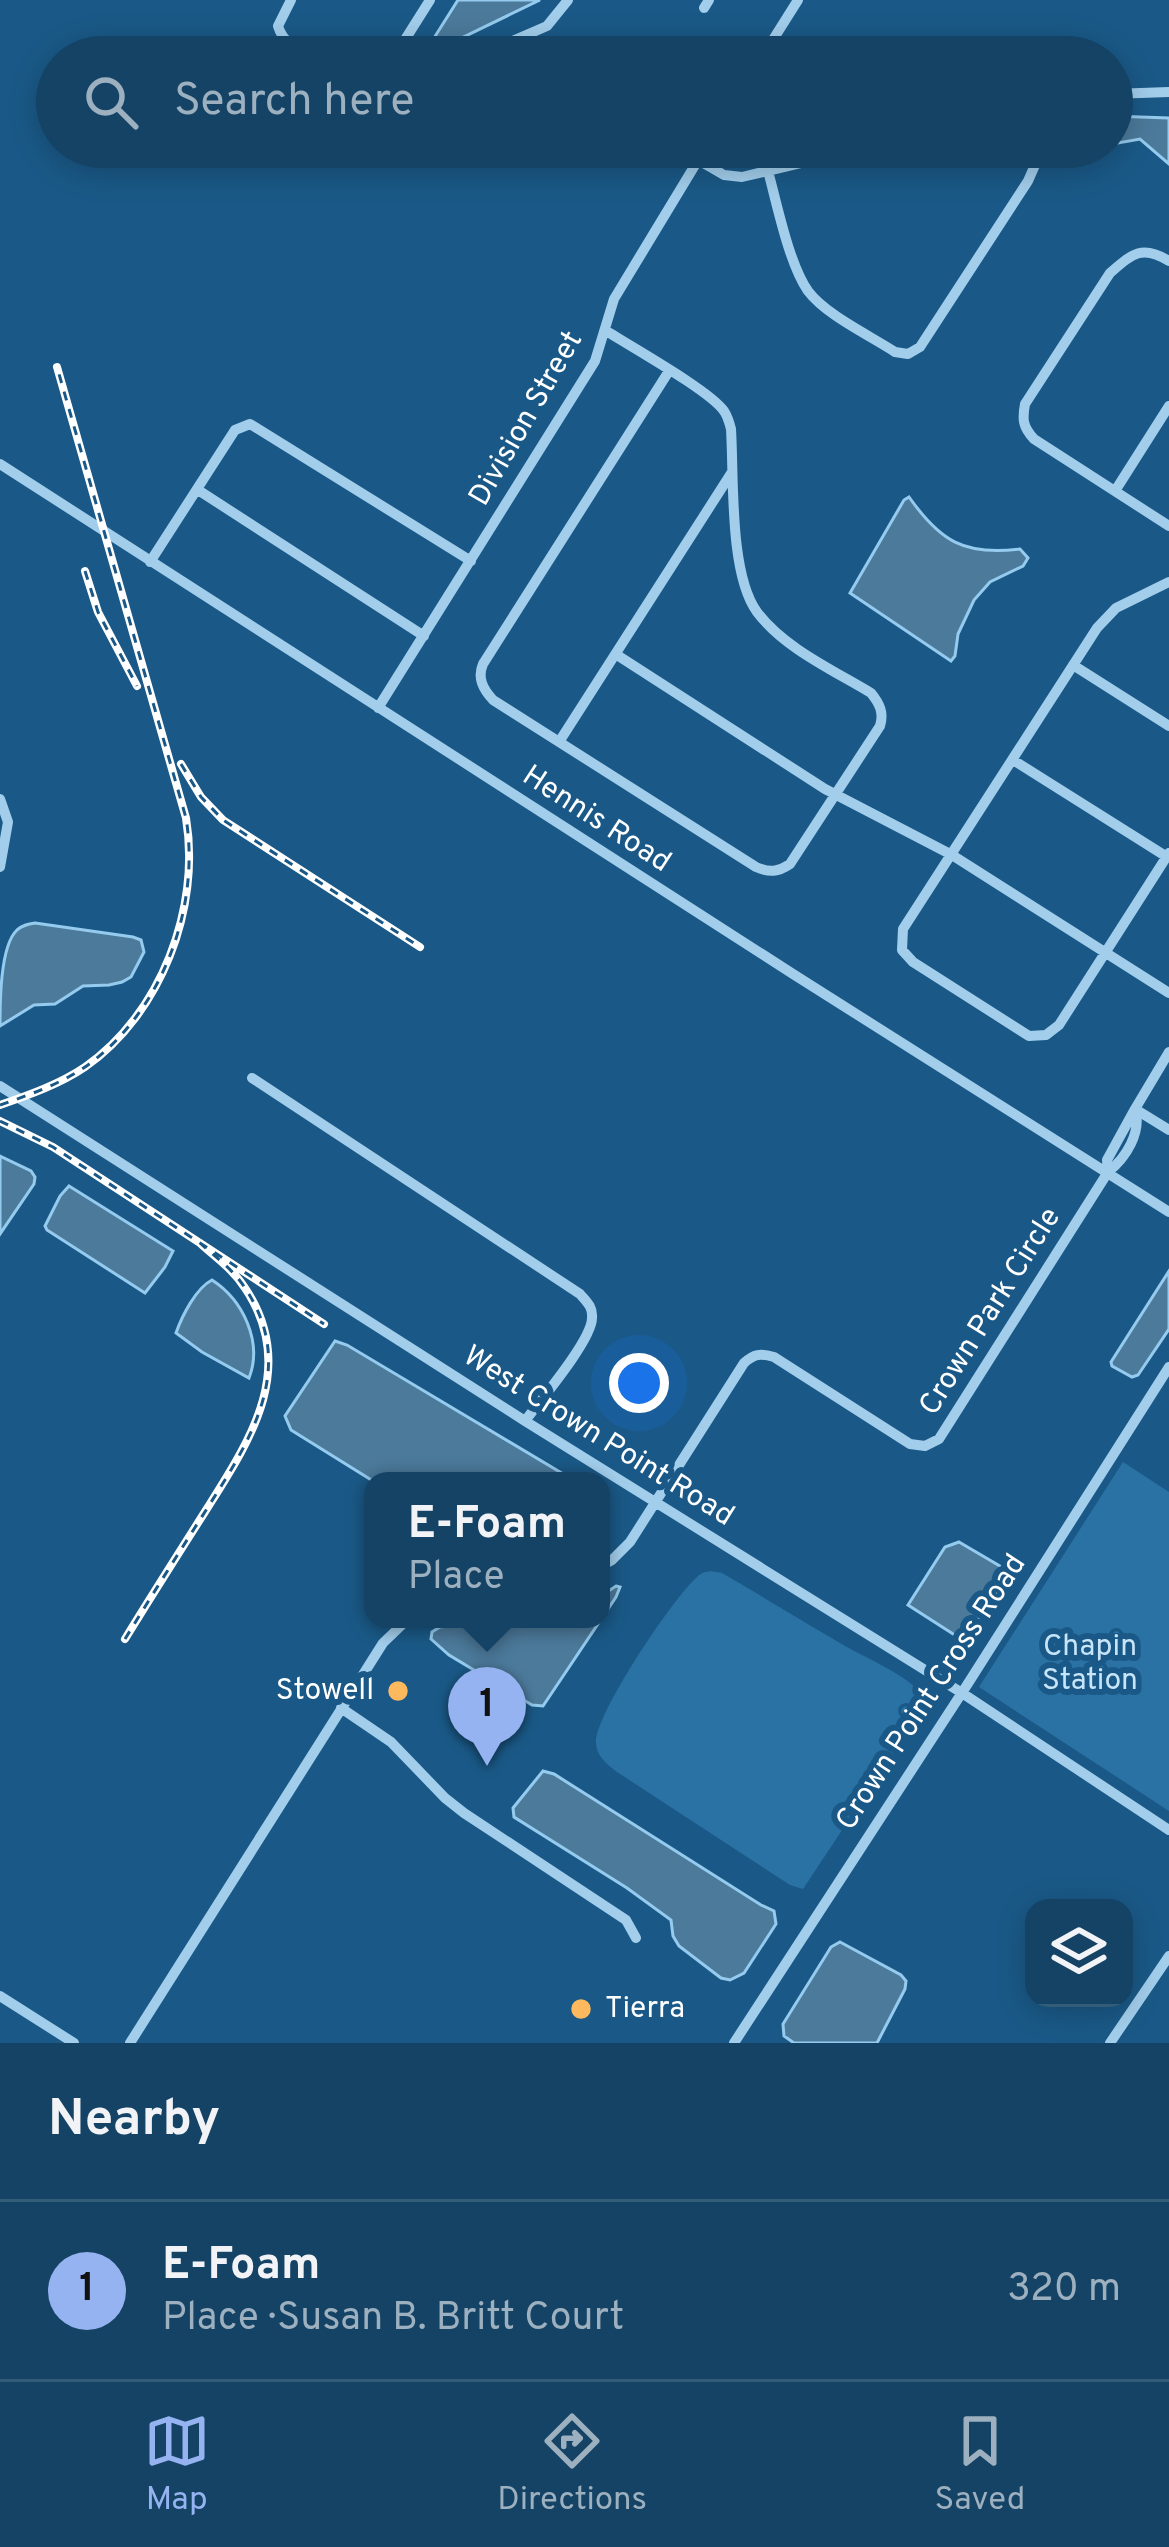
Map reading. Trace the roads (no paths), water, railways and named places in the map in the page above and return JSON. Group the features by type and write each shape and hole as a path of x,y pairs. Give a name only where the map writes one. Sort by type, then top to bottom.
{"street":[{"path":"282,36 278,26 291,0"},
{"path":"407,36 430,0"},
{"path":"525,36 548,26 568,0"},
{"path":"775,36 798,0"},
{"path":"1133,93 1169,92"},
{"name":"Division Street","path":"377,708 595,361 614,299 693,168"},
{"path":"712,168 742,177 780,168"},
{"path":"768,171 808,292 895,352 908,354 920,347 1034,168"},
{"path":"1169,261 1143,251 1110,273 1025,404 1024,428 1169,526"},
{"path":"605,330 669,371 715,401 727,414 739,573 756,611 786,640 879,702 880,727 790,864 779,872 766,872 484,691 480,671 669,371"},
{"path":"1115,491 1169,406"},
{"path":"150,562 235,430 250,424 471,561"},
{"name":"Hennis Road","path":"0,464 1169,1212"},
{"path":"560,742 733,470"},
{"path":"198,490 424,636"},
{"path":"1013,760 1168,855 1059,1025 1046,1035 1029,1036 914,962 902,950 904,929 1097,628 1116,608 1169,582"},
{"path":"616,655 836,795 952,854 1169,993"},
{"path":"1073,664 1169,726"},
{"path":"0,799 8,822 0,867"},
{"path":"1108,1172 1133,1138 1138,1119 1135,1109 1169,1052"},
{"path":"252,1078 580,1294 591,1307 593,1324 585,1340 525,1421"},
{"name":"West Crown Point Road","path":"0,1086 607,1472"},
{"path":"1135,1109 1169,1130"},
{"name":"Crown Park Circle","path":"610,1561 630,1542 753,1355 774,1357 910,1444 931,1445 950,1424 1108,1172"},
{"name":"Crown Point Cross Road","path":"734,2043 1169,1367"},
{"name":"West Crown Point Road","path":"610,1474 962,1693 1169,1830"},
{"path":"130,2043 382,1643 398,1628"},
{"path":"340,1708 391,1742 464,1814 626,1920 636,1938"},
{"path":"1110,2043 1169,1956"},
{"path":"0,1996 74,2043"}],"railway":[{"path":"0,1105 55,1084 112,1045 154,989 170,956 187,887 186,818 57,367"},
{"path":"85,571 98,612 137,686"},
{"path":"181,764 201,797 223,820 420,947"},
{"path":"0,1121 53,1147 324,1324"},
{"path":"125,1639 239,1455 253,1429 268,1374 268,1346 260,1317 240,1281 200,1243"}],"place":[{"name":"Stowell","path":"398,1691"},
{"name":"E-Foam","path":"487,1766"},
{"name":"Tierra","path":"581,2009"}],"park label":[{"name":"Chapin Station","path":"1090,1664"}]}
